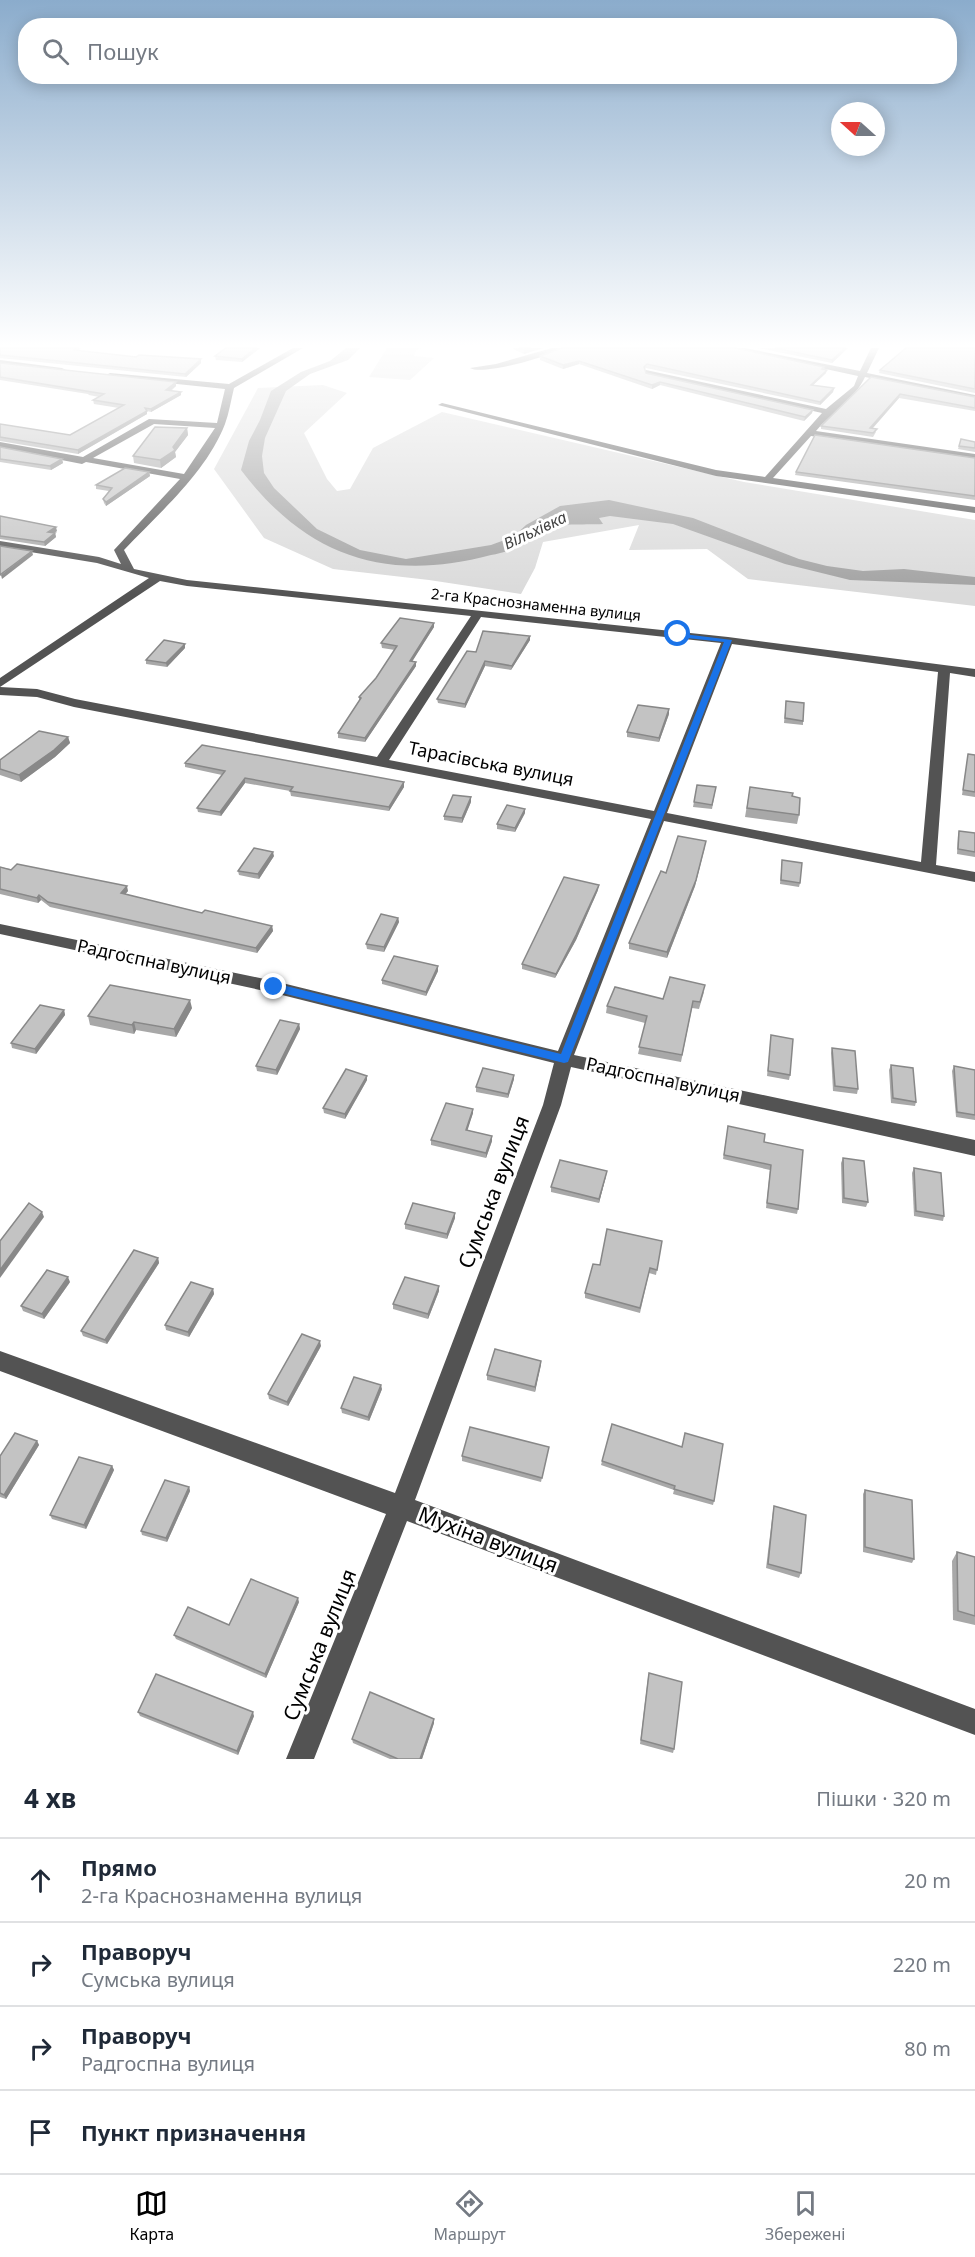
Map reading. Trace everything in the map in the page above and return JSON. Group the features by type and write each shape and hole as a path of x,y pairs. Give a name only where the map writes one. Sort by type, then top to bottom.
{"street":[{"path":"82,461 136,430"},
{"path":"130,571 119,550 186,477 217,430"},
{"path":"543,430 716,473 975,510"},
{"path":"767,480 813,430"},
{"path":"811,433 975,457"},
{"path":"0,445 82,461 186,477"},
{"name":"2-га Краснознаменна вулиця","path":"0,544 99,560 130,571 187,583 728,640 975,673"},
{"path":"0,683 157,578"},
{"path":"381,761 478,614"},
{"name":"Сумська вулиця","path":"300,1759 401,1507 552,1105 564,1059 728,640"},
{"path":"928,868 944,669"},
{"name":"Тарасівська вулиця","path":"0,691 36,693 74,703 975,877"},
{"name":"Радгоспна вулиця","path":"0,929 274,987 564,1059 975,1148"},
{"name":"Мухіна вулиця","path":"0,1361 401,1507 975,1722"}],"shaded area":[{"path":"235,430 307,430 304,433 327,479 337,491 350,489 373,448 407,430 520,430 744,482 975,520 975,606 748,579 707,549 629,550 639,525 543,542 535,568 521,594 333,569 264,538 214,469"}],"water":[{"name":"Вільхівка","path":"255,430 269,430 262,456 264,473 274,488 317,529 360,550 406,559 491,545 513,537 526,525 560,506 609,500 693,518 799,559 827,566 863,571 904,569 975,577 975,585 850,580 785,564 673,524 610,516 599,518 603,524 554,526 513,549 453,563 417,566 383,563 351,556 321,543 293,524 266,500 241,470 249,441"}],"building":[{"path":"0,430 39,430 70,435 79,430 113,430 78,450 0,437"},
{"path":"153,430 185,430 173,447 175,450 160,460 133,456"},
{"path":"851,430 876,430 873,433"},
{"path":"815,435 975,458 975,496 796,472"},
{"path":"961,439 975,442 975,448 959,446"},
{"path":"0,447 62,459 50,466 0,459"},
{"path":"125,468 149,472 106,502 103,499 112,488 96,485"},
{"path":"0,516 56,527 48,532 55,533 44,542 0,536"},
{"path":"0,546 32,551 0,575"},
{"path":"400,618 434,623 410,661 416,662 365,738 338,733 361,698 359,697 376,678 397,646 381,643"},
{"path":"483,631 530,636 512,666 485,661 465,704 437,699 467,651 476,652"},
{"path":"164,640 185,644 166,663 146,660"},
{"path":"786,701 804,703 803,721 785,718"},
{"path":"638,705 669,709 659,738 627,732"},
{"path":"39,731 68,737 19,775 0,769 0,760"},
{"path":"202,745 404,782 389,807 290,791 293,787 245,778 220,812 197,808 225,771 185,763"},
{"path":"968,754 975,755 975,792 963,790"},
{"path":"697,785 716,787 712,805 694,802"},
{"path":"750,787 793,793 792,796 800,798 799,815 747,808"},
{"path":"453,795 471,797 462,818 444,816"},
{"path":"507,805 525,809 515,828 497,824"},
{"path":"959,831 975,833 975,852 958,849"},
{"path":"678,836 706,841 696,880 667,952 629,943 661,871 666,873"},
{"path":"254,848 273,852 258,874 238,871"},
{"path":"782,860 802,863 800,883 781,880"},
{"path":"17,864 127,886 121,893 202,913 205,910 272,926 256,948 48,902 39,895 37,898 0,889 0,867 11,870"},
{"path":"564,877 599,885 556,974 522,964"},
{"path":"381,914 398,918 384,947 366,944"},
{"path":"394,956 438,966 426,992 382,980"},
{"path":"670,977 705,985 700,1002 693,1001 682,1055 639,1047 647,1016 607,1006 615,987 663,999"},
{"path":"110,985 190,1000 174,1029 134,1022 132,1025 88,1016"},
{"path":"40,1005 64,1010 35,1049 11,1043"},
{"path":"280,1020 299,1024 276,1070 256,1066"},
{"path":"771,1035 793,1039 790,1075 768,1071"},
{"path":"832,1048 855,1051 858,1089 835,1086"},
{"path":"891,1065 913,1068 916,1102 893,1098"},
{"path":"954,1066 975,1070 975,1115 957,1112"},
{"path":"483,1068 514,1075 508,1094 476,1087"},
{"path":"346,1069 367,1076 345,1114 323,1108"},
{"path":"446,1103 473,1109 466,1130 492,1136 486,1153 431,1140"},
{"path":"728,1126 765,1134 764,1142 803,1150 798,1209 767,1203 771,1165 724,1155"},
{"path":"843,1158 864,1161 868,1202 844,1198"},
{"path":"560,1160 607,1171 599,1199 551,1187"},
{"path":"914,1168 941,1173 944,1216 916,1211"},
{"path":"29,1203 42,1212 0,1270 0,1241"},
{"path":"413,1203 455,1213 447,1234 405,1224"},
{"path":"607,1229 662,1241 657,1270 650,1268 640,1308 585,1293 593,1264 600,1265"},
{"path":"134,1250 158,1258 105,1340 81,1331"},
{"path":"47,1270 68,1277 42,1314 21,1306"},
{"path":"405,1277 439,1286 428,1314 393,1304"},
{"path":"191,1282 213,1289 188,1332 165,1325"},
{"path":"302,1334 320,1341 287,1402 268,1394"},
{"path":"495,1349 541,1361 535,1387 487,1375"},
{"path":"354,1377 381,1385 368,1417 341,1408"},
{"path":"612,1424 682,1447 685,1433 723,1444 714,1501 674,1489 675,1486 602,1461"},
{"path":"470,1427 549,1447 542,1478 462,1456"},
{"path":"15,1433 37,1441 4,1495 0,1493 0,1456"},
{"path":"79,1457 112,1466 84,1525 50,1515"},
{"path":"165,1480 189,1487 166,1538 141,1531"},
{"path":"865,1490 912,1500 914,1559 865,1547"},
{"path":"774,1506 806,1515 801,1573 768,1564"},
{"path":"957,1552 975,1557 975,1616 958,1611"},
{"path":"251,1579 298,1598 265,1674 174,1635 188,1607 229,1625"},
{"path":"649,1673 682,1682 674,1749 641,1740"},
{"path":"156,1674 253,1712 237,1751 138,1712"},
{"path":"370,1692 434,1719 420,1759 398,1759 352,1739"}],"route":[{"path":"274,987 564,1059 728,640 678,634"}]}
